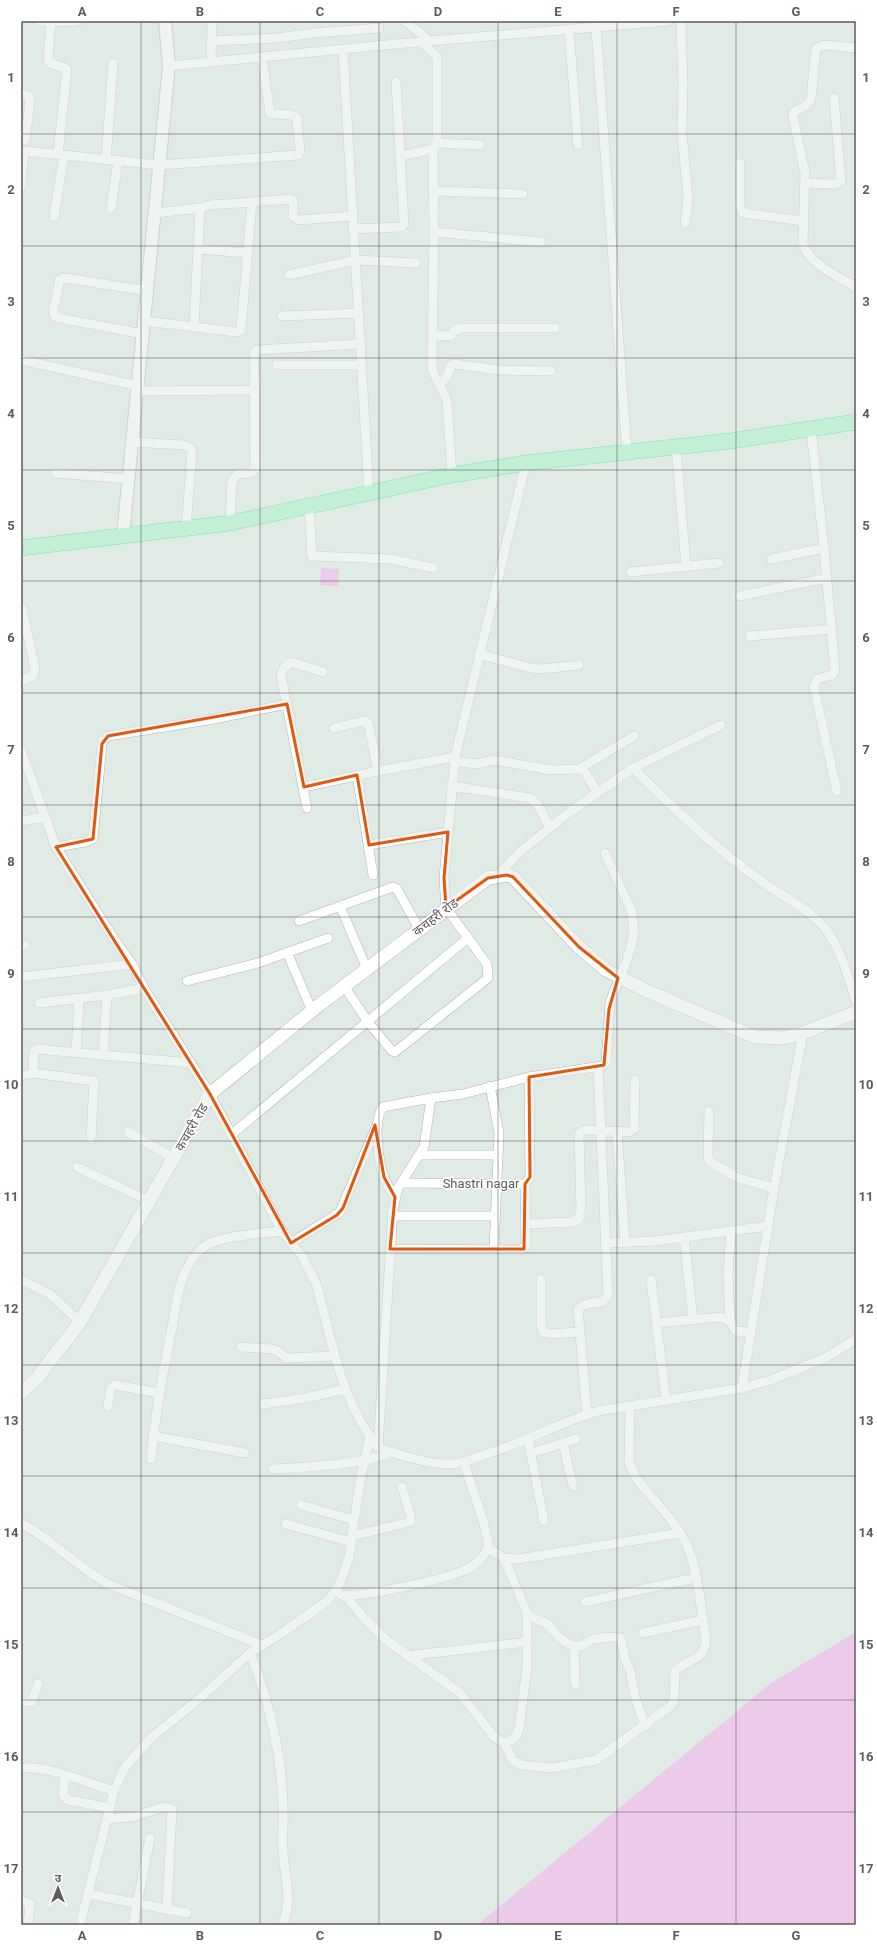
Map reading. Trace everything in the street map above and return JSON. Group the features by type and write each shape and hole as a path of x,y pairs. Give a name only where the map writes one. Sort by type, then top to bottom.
{"highway":[{"path":"21,548 230,523 452,476 526,463 676,448 811,430 856,422"}],"main road":[{"path":"498,875 507,874 513,877 579,947 618,978 755,1037 784,1038 803,1033 856,1012"},
{"name":"कचहरी रोड","path":"21,1393 37,1378 80,1322 210,1094 312,1011 446,908 488,878 498,875"}],"street":[{"path":"39,21 77,21"},
{"path":"123,535 169,66 165,21"},
{"path":"211,63 212,21"},
{"path":"405,21 426,41 436,57 432,366 434,378 445,392 448,401 452,476"},
{"path":"169,66 426,41 668,21"},
{"path":"681,21 683,84 682,133 688,199 685,223"},
{"path":"51,22 48,58 50,63 66,69 61,155 54,216"},
{"path":"212,41 278,38 314,33 379,28"},
{"path":"596,28 627,453"},
{"path":"570,29 578,145"},
{"path":"856,48 825,45 816,48 811,100 807,105 794,112 793,116 806,183 803,244 806,251 816,262 856,287"},
{"path":"343,50 369,493"},
{"path":"24,151 160,166 298,155 300,153 298,123 296,116 275,115 270,113 262,58"},
{"path":"106,160 113,63"},
{"path":"354,229 403,226 404,215 396,82"},
{"path":"21,93 29,96 30,102 23,140 24,151 21,187"},
{"path":"806,183 835,184 841,181 834,98"},
{"path":"400,156 434,146 480,145"},
{"path":"111,208 118,161"},
{"path":"740,163 740,205 743,212 804,221"},
{"path":"434,191 523,194"},
{"path":"154,212 200,208 210,205 291,199 293,201 293,216 298,220 352,216"},
{"path":"145,321 236,332 241,330 252,202"},
{"path":"194,326 200,208"},
{"path":"434,232 541,242"},
{"path":"198,249 248,253"},
{"path":"289,275 356,260 416,263"},
{"path":"143,334 59,318 54,316 53,312 60,279 66,278 147,291"},
{"path":"282,316 359,313"},
{"path":"432,336 452,336 457,329 461,328 555,328"},
{"path":"230,523 232,481 238,474 251,473 254,469 254,355 256,350 361,344"},
{"path":"21,360 137,389 254,390"},
{"path":"439,384 448,377 451,365 454,364 498,370 551,371"},
{"path":"277,365 362,365"},
{"path":"811,430 827,578 835,671 832,675 817,679 814,687 837,791"},
{"path":"132,442 184,445 190,448 192,452 186,529"},
{"path":"676,448 686,566"},
{"path":"344,986 368,1022 392,1051 395,1052 488,978 488,964 446,908 444,878 451,786 455,759 526,463"},
{"path":"56,473 129,478"},
{"path":"309,506 312,556 316,558 390,559 433,568"},
{"path":"772,559 824,548"},
{"path":"631,572 719,563"},
{"path":"740,596 827,578"},
{"path":"21,682 33,675 35,669 22,608"},
{"path":"750,636 832,630"},
{"path":"479,654 530,668 579,665"},
{"path":"307,808 304,786 281,675 291,662 296,662 323,672"},
{"path":"56,846 85,842 93,839 102,744 103,740 108,736 214,719 287,704"},
{"path":"334,728 363,721 368,723 378,770"},
{"path":"498,875 510,861 550,828 633,768 721,725"},
{"path":"579,769 634,736"},
{"path":"21,750 56,846 116,942 132,964 144,988 210,1094 282,1231 302,1256 316,1283 345,1389 353,1408 370,1438 378,1447 433,1462 448,1464 464,1462 500,1451 587,1414 742,1388 771,1380 799,1370 826,1357 856,1339"},
{"path":"304,786 378,770 455,759 476,764 494,760 551,770 579,769 584,771 598,793"},
{"path":"633,768 674,808 719,848 760,881 813,917 826,930 836,944 856,1001"},
{"path":"357,775 373,874"},
{"path":"451,786 530,798 538,805 550,828"},
{"path":"21,821 45,817"},
{"path":"369,845 448,832"},
{"path":"395,1197 384,1177 377,1137 379,1111 382,1108 431,1098 456,1095 529,1077 598,1066 606,1063 609,1009 618,978 631,947 634,935 634,924 627,900 605,853"},
{"path":"299,921 393,887 397,889 419,929"},
{"path":"340,906 367,969"},
{"path":"187,981 258,963 328,938"},
{"path":"232,1134 468,938"},
{"path":"287,952 312,1011"},
{"path":"21,977 132,964"},
{"path":"39,1004 107,995 144,988"},
{"path":"102,1055 107,995"},
{"path":"76,1053 78,999"},
{"path":"742,1388 774,1188 803,1033"},
{"path":"32,1073 34,1052 37,1049 191,1063"},
{"path":"587,1414 578,1314 580,1306 607,1299 598,1066"},
{"path":"21,1076 32,1073 94,1081 91,1139"},
{"name":"Shastri nagar","path":"401,1183 525,1184 530,1177 529,1077"},
{"path":"526,1224 572,1222 579,1219 581,1210 579,1133 585,1130 632,1131 636,1126 635,1080"},
{"path":"490,1086 499,1126 494,1250"},
{"path":"378,1447 392,1216 395,1197 401,1183 420,1155 426,1140 431,1098"},
{"path":"709,1111 709,1161 738,1178 774,1188"},
{"path":"291,1243 340,1212 378,1123"},
{"path":"616,1131 625,1242"},
{"path":"128,1132 174,1158"},
{"path":"420,1155 498,1154"},
{"path":"77,1167 149,1201"},
{"path":"390,1249 524,1249 526,1246 525,1184"},
{"path":"392,1216 495,1216"},
{"path":"605,1243 684,1237 768,1226"},
{"path":"151,1459 159,1393 182,1279 197,1252 207,1245 219,1240 282,1231"},
{"path":"730,1322 728,1273 731,1231"},
{"path":"684,1237 693,1320"},
{"path":"541,1279 541,1324 543,1332 550,1334 579,1332"},
{"path":"21,1280 38,1286 50,1294 80,1322"},
{"path":"651,1280 666,1400"},
{"path":"657,1323 722,1317 730,1322 736,1330 751,1332"},
{"path":"241,1347 272,1349 276,1350 286,1358 335,1356"},
{"path":"108,1406 111,1388 115,1385 159,1393"},
{"path":"263,1404 306,1398 345,1389"},
{"path":"505,1742 509,1754 516,1762 542,1768 563,1767 596,1760 671,1706 674,1700 675,1671 679,1667 693,1661 702,1653 706,1639 692,1560 680,1533 636,1478 631,1469 629,1462 630,1406"},
{"path":"153,1436 245,1453"},
{"path":"80,1925 108,1820 114,1791 126,1767 152,1737 250,1653 288,1629 327,1601 339,1586 349,1557 354,1520 370,1438"},
{"path":"528,1439 544,1521"},
{"path":"531,1453 576,1439"},
{"path":"563,1443 573,1486"},
{"path":"273,1469 365,1460 392,1452"},
{"path":"334,1593 345,1595 383,1590 462,1572 478,1561 486,1553 489,1540 464,1462"},
{"path":"286,1524 352,1539 410,1522 411,1517 402,1487"},
{"path":"301,1505 354,1520"},
{"path":"21,1523 51,1541 86,1571 108,1584 262,1646"},
{"path":"488,1548 504,1558 518,1559 680,1533"},
{"path":"345,1595 363,1617 385,1639 407,1656 454,1687 495,1738 505,1742 515,1738 518,1734 527,1667 527,1613 504,1558"},
{"path":"585,1602 695,1578"},
{"path":"527,1613 534,1619 548,1625 566,1642 574,1646 585,1646 593,1639 616,1636 621,1638 625,1659 630,1670 635,1696 645,1726"},
{"path":"643,1633 703,1620"},
{"path":"407,1656 527,1642"},
{"path":"574,1646 575,1684"},
{"path":"250,1653 263,1690 278,1757 283,1806 283,1852 288,1888 288,1900 282,1925"},
{"path":"21,1702 32,1702 38,1684"},
{"path":"21,1768 34,1768 114,1791"},
{"path":"66,1776 63,1794 68,1800 110,1808"},
{"path":"108,1820 132,1817 164,1807 172,1809 167,1910"},
{"path":"133,1925 150,1838"},
{"path":"88,1894 187,1913"},
{"path":"21,1900 30,1904 28,1925"}],"highlighted area":[{"path":"287,704 304,787 357,775 369,845 448,832 444,878 446,908 488,878 507,875 513,877 579,947 618,978 609,1009 604,1065 529,1077 530,1177 525,1184 524,1249 390,1249 395,1197 384,1177 375,1125 343,1208 337,1215 291,1243 210,1094 56,847 93,839 102,744 108,736"}],"shaded area":[{"path":"321,568 339,569 338,586 320,585"},
{"path":"856,1632 856,1925 477,1925 771,1683"}]}
